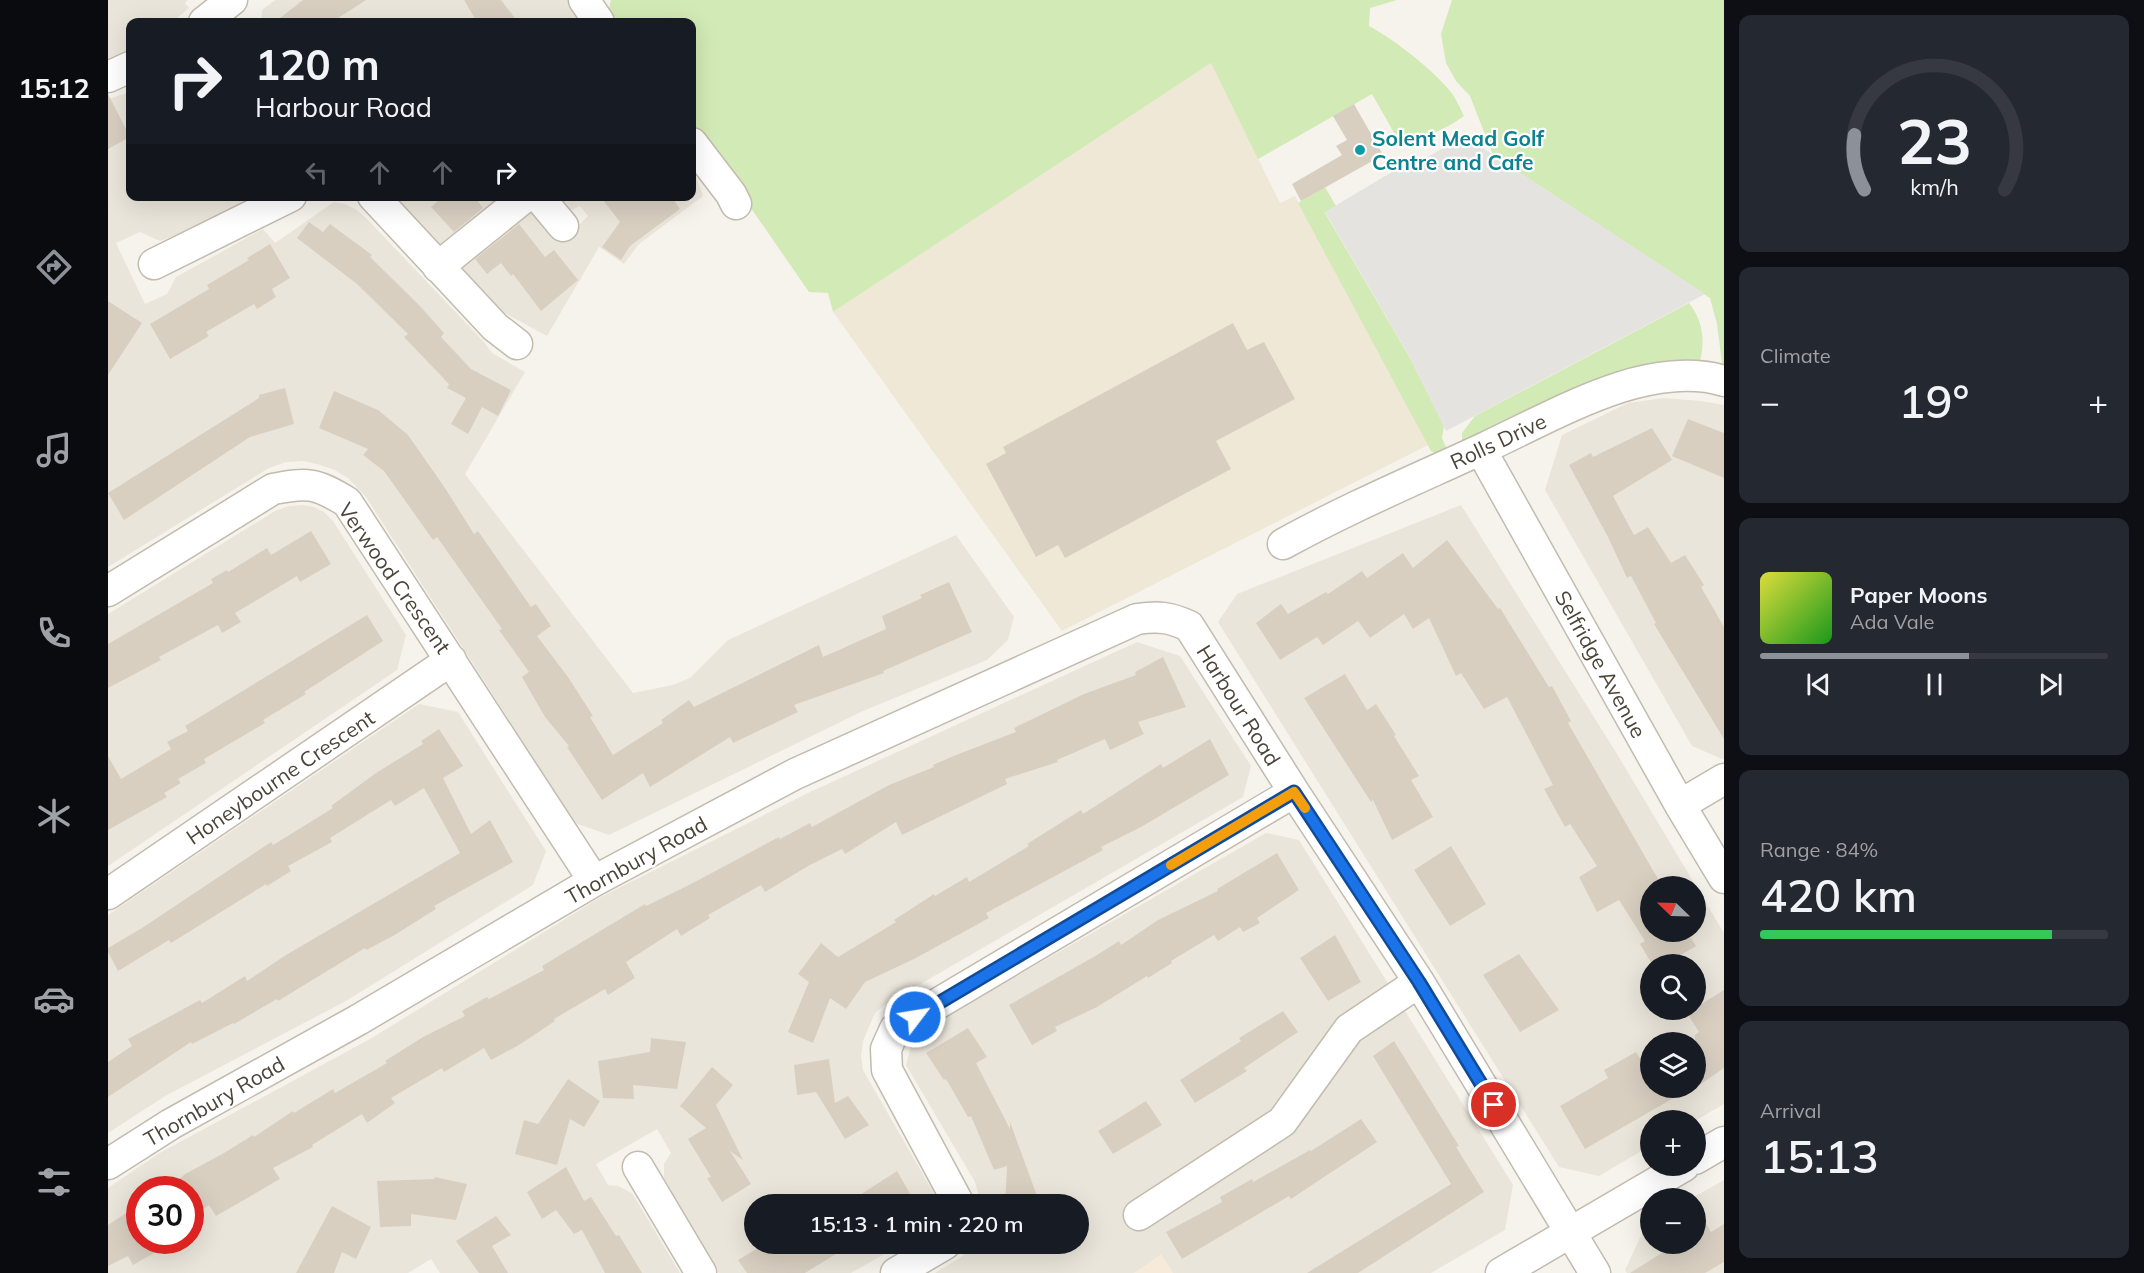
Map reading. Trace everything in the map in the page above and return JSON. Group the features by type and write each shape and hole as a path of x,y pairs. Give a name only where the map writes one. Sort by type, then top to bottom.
{"street":[{"path":"584,0 596,18"},
{"path":"108,77 126,70"},
{"path":"696,148 736,204"},
{"path":"154,264 281,201"},
{"path":"378,201 495,327 517,344"},
{"path":"438,267 520,201"},
{"path":"542,201 563,226"},
{"name":"Rolls Drive","path":"1283,544 1315,526 1578,404 1622,387 1662,378 1709,376 1724,381"},
{"name":"Selfridge Avenue","path":"1481,450 1680,805 1724,878"},
{"name":"Verwood Crescent","path":"108,591 273,489 301,483 327,489 347,501 594,880"},
{"name":"Thornbury Road","path":"108,1164 171,1124 358,1020 594,880 795,774 1137,620 1161,617 1189,626"},
{"name":"Harbour Road","path":"1189,626 1294,792 1419,982 1595,1273"},
{"name":"Honeybourne Crescent","path":"108,894 451,660"},
{"path":"1680,805 1724,779"},
{"path":"955,1194 887,1070 886,1049 895,1029 1294,792"},
{"path":"1139,1215 1282,1122 1349,1029 1419,982"},
{"path":"1706,1153 1724,1142"},
{"path":"638,1167 701,1273"},
{"path":"1501,1273 1667,1176"},
{"path":"896,1273 928,1254"}],"shaded area":[{"path":"108,0 188,0 185,3 189,8 177,18 126,18 126,54 108,61"},
{"path":"275,0 571,0 583,18 261,18 262,10"},
{"path":"1211,63 1280,203 1295,196 1428,445 1062,631 833,312"},
{"path":"126,93 126,201 243,201 200,226 160,241 140,232 116,243 145,304 167,294 176,277 263,229 275,243 334,202 357,210 492,353 525,372 465,474 633,693 673,685 690,678 728,640 956,535 1014,617 1008,640 987,660 863,711 609,835 575,823 366,497 348,478 335,470 304,461 286,462 269,468 108,567 108,99"},
{"path":"1469,134 1475,143 1705,294 1446,431 1407,352 1325,212 1410,161 1413,165"},
{"path":"696,177 703,196 639,244 624,264 599,247 547,336 503,312 459,267 528,210 542,216 558,242 574,238 580,224 588,216 580,206 566,213 556,201 696,201"},
{"path":"397,201 507,201 441,249"},
{"path":"1664,398 1724,405 1724,758 1722,759 1692,746 1545,490 1562,435 1628,403"},
{"path":"303,505 324,512 333,521 406,635 397,670 108,866 108,614 275,511 289,506"},
{"path":"1461,505 1614,749 1690,876 1640,876 1640,942 1706,942 1706,903 1724,933 1724,1104 1706,1115 1706,1110 1640,1110 1640,1152 1599,1176 1559,1167 1218,622 1237,594"},
{"path":"1137,642 1180,656 1251,766 1243,797 886,1004 875,1013 863,1041 861,1056 863,1070 934,1194 744,1194 744,1254 884,1254 851,1273 719,1273 664,1178 664,1164 671,1153 657,1129 596,1164 608,1185 618,1186 632,1193 680,1273 440,1273 431,1259 408,1273 108,1273 108,1188 158,1154 370,1039 601,897 808,793"},
{"path":"419,704 458,712 546,851 533,885 346,1001 167,1095 108,1133 108,915"},
{"path":"1266,833 1299,840 1513,1185 1505,1230 1431,1273 1173,1273 1161,1255 1134,1273 935,1273 965,1254 1089,1254 1089,1194 978,1194 975,1182 906,1065 914,1035"},
{"path":"1724,1180 1724,1273 1627,1273 1625,1270 1640,1238 1640,1254 1706,1254 1706,1190"},
{"path":"1161,1254 1173,1273 1134,1273"}],"green space":[{"path":"611,0 1397,0 1370,8 1369,26 1401,47 1442,82 1458,103 1464,116 1434,133 1401,145 1372,94 1258,159 1211,63 833,312 828,293 809,292 696,129 696,18 616,18 609,9"},
{"path":"1452,0 1724,0 1724,364 1710,298 1493,155 1470,96 1456,81 1446,63 1441,34"},
{"path":"1325,187 1336,206 1325,213 1409,356 1444,426 1442,438 1449,454 1438,455 1431,451 1298,203"},
{"path":"1689,303 1702,332 1699,364 1462,446 1462,433 1475,416"}],"building":[{"path":"303,0 366,0 338,18 280,18"},
{"path":"464,0 501,0 515,18 475,18"},
{"path":"108,94 126,129 126,139 108,149"},
{"name":"Solent Mead Golf Centre and Cafe","path":"1354,104 1383,155 1301,201 1292,184 1342,155 1336,146 1347,140 1333,116"},
{"path":"438,201 478,201 483,208 454,232 431,207"},
{"path":"604,201 674,201 680,209 630,246 621,260 602,247 620,222"},
{"path":"309,222 323,232 330,224 372,255 370,257 444,333 441,337 471,369 511,390 498,416 482,407 468,434 451,424 466,398 447,388 449,384 404,337 408,334 357,284 297,238"},
{"path":"519,224 545,257 554,250 578,280 541,311 513,274 511,276 501,263 487,274 475,259"},
{"path":"270,244 290,278 272,289 276,297 257,309 254,304 206,332 209,336 170,359 150,324 209,289 207,285 249,260 247,258"},
{"path":"108,301 142,323 108,375"},
{"path":"1233,323 1247,350 1264,342 1295,399 1216,441 1231,469 1065,558 1058,545 1036,557 986,464 1006,453 1003,447"},
{"path":"285,388 294,424 250,437 124,520 108,493 259,398 259,395"},
{"path":"334,391 378,410 408,435 474,534 478,531 531,607 536,604 551,626 537,636 568,677 593,716 590,717 613,755 663,723 661,720 689,700 694,707 819,645 823,657 886,629 882,616 922,598 920,595 949,582 972,632 883,671 884,673 794,705 798,712 733,743 730,737 650,787 643,773 602,800 567,747 569,746 545,717 522,677 529,672 499,630 502,629 437,537 433,540 384,471 363,455 368,449 319,428"},
{"path":"1688,419 1724,433 1724,478 1672,456"},
{"path":"1652,428 1672,460 1613,496 1634,535 1648,527 1671,563 1685,555 1704,585 1701,587 1724,627 1724,739 1654,624 1656,623 1631,576 1627,578 1608,537 1569,465 1591,453 1593,457"},
{"path":"311,531 331,564 300,582 297,576 235,613 241,622 222,633 218,625 159,657 161,660 108,688 108,644 213,583 211,579 227,570 228,572 267,548 271,555"},
{"path":"1447,540 1498,609 1500,608 1549,687 1552,686 1571,721 1568,723 1656,876 1640,876 1640,933 1619,900 1597,912 1579,877 1597,866 1570,824 1565,827 1544,789 1553,785 1507,697 1484,709 1461,673 1456,676 1429,618 1413,629 1404,614 1370,638 1358,621 1323,645 1317,637 1280,660 1256,623 1281,604 1288,614 1326,592 1328,594 1362,571 1367,578 1403,553 1413,568"},
{"path":"367,615 383,641 304,692 306,694 263,720 265,723 204,759 206,763 178,779 181,783 164,793 167,797 108,830 108,756 121,779 171,749 167,742 188,731 185,726"},
{"path":"1163,657 1186,707 1138,722 1144,734 1110,750 1105,739 1057,760 1058,762 1005,779 1007,784 902,835 896,822 845,854 842,849 765,892 761,885 708,915 710,918 681,936 677,929 626,962 635,978 608,995 605,989 554,1019 555,1021 519,1045 491,1060 484,1048 444,1072 442,1068 391,1098 395,1103 367,1123 362,1114 312,1145 313,1147 273,1168 280,1179 216,1216 209,1205 204,1208 204,1176 183,1176 253,1135 254,1137 293,1111 294,1113 333,1089 335,1093 387,1063 385,1061 423,1037 465,1016 462,1011 544,970 542,966 645,904 646,906 691,884 779,837 780,839 810,823 812,827 889,785 934,767 933,765 956,755 1016,732 1014,728 1084,694 1136,675 1135,672"},
{"path":"1345,674 1367,710 1376,704 1396,735 1394,736 1419,776 1411,780 1433,817 1392,840 1373,800 1371,802 1304,698"},
{"path":"439,729 463,766 443,778 471,834 490,820 513,862 434,906 436,909 393,936 366,950 365,948 278,1001 277,999 234,1024 192,1044 191,1042 108,1097 108,1062 132,1046 128,1039 200,1000 202,1003 245,976 247,981 286,955 460,853 424,788 395,806 391,800 330,838 332,842 288,866 291,871 171,943 169,940 118,971 108,948 271,842 273,845 333,808 331,806 376,773 423,744 421,741"},
{"path":"1210,739 1229,775 1141,827 1101,847 1103,850 986,913 989,918 914,959 865,982 846,1009 830,998 813,1043 788,1032 809,982 798,974 821,943 838,957 896,922 894,920 934,894 935,896 967,877 969,882 1029,846 1027,844 1081,810 1083,814 1161,764 1163,768"},
{"path":"1451,846 1486,904 1450,926 1414,870"},
{"path":"1277,853 1299,890 1257,918 1260,923 1243,932 1240,927 1218,941 1214,935 1148,978 1147,976 1097,1007 1055,1027 1057,1031 1032,1045 1009,1005 1119,941 1121,945 1158,920 1218,891 1217,889"},
{"path":"1335,935 1361,982 1328,1001 1300,958"},
{"path":"1643,942 1693,942 1696,946 1682,954 1646,954 1640,944"},
{"path":"1519,954 1559,1010 1520,1032 1483,975"},
{"path":"1724,990 1724,1068 1706,1080 1706,1032 1699,1032 1691,1020 1706,1020 1706,1001"},
{"path":"1283,1011 1298,1032 1244,1068 1247,1071 1195,1103 1180,1080 1241,1041 1239,1038"},
{"path":"968,1028 987,1057 976,1063 1010,1129 1010,1122 1036,1194 1006,1194 1007,1166 994,1170 971,1116 968,1117 946,1079 944,1080 926,1053"},
{"path":"651,1038 686,1042 677,1089 633,1085 634,1099 603,1098 598,1061 650,1052"},
{"path":"1394,1041 1459,1146 1456,1147 1484,1192 1358,1273 1307,1273 1451,1184 1373,1056"},
{"path":"1636,1052 1640,1059 1640,1098 1674,1098 1653,1110 1640,1110 1640,1117 1585,1149 1560,1106 1608,1078 1604,1070"},
{"path":"829,1059 835,1103 848,1096 869,1125 845,1139 816,1092 797,1095 794,1065"},
{"path":"712,1067 733,1085 716,1105 743,1160 730,1151 751,1184 722,1202 707,1178 711,1177 688,1139 706,1128 680,1106"},
{"path":"568,1079 600,1101 584,1127 570,1119 557,1165 515,1154 524,1120 538,1124"},
{"path":"1146,1101 1162,1125 1113,1154 1098,1131"},
{"path":"1361,1119 1377,1142 1291,1199 1289,1196 1182,1259 1166,1232 1222,1202 1220,1197 1311,1151"},
{"path":"566,1167 584,1201 591,1197 616,1236 619,1235 642,1273 605,1273 582,1230 574,1234 556,1210 542,1219 527,1192"},
{"path":"897,1171 910,1194 861,1194"},
{"path":"435,1177 467,1184 456,1220 411,1214 411,1226 380,1227 377,1181 434,1179"},
{"path":"332,1206 371,1227 356,1259 342,1252 334,1273 296,1273"},
{"path":"126,1213 126,1254 152,1254 133,1265 128,1256 108,1266 108,1225"},
{"path":"496,1216 511,1235 492,1246 508,1273 479,1273 456,1241"},
{"path":"1706,1224 1711,1232 1724,1224 1724,1262 1705,1273 1630,1273 1660,1254 1706,1254"},
{"path":"748,1254 836,1254 805,1273 747,1273 738,1260"}],"slow traffic":[{"path":"1171,865 1294,792 1305,808"}],"place":[{"name":"Solent Mead Golf Centre and Cafe","path":"1360,150"}],"route":[{"path":"915,1017 1294,792 1419,982 1494,1105"}]}
